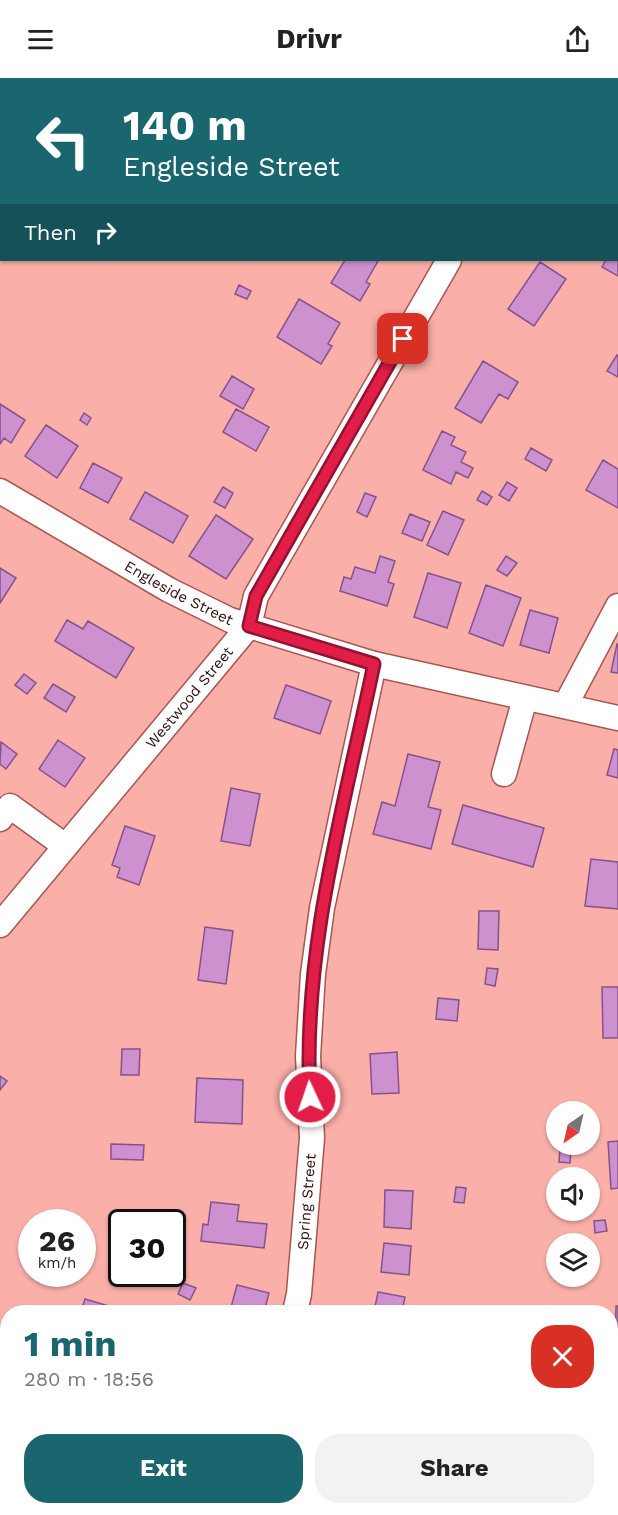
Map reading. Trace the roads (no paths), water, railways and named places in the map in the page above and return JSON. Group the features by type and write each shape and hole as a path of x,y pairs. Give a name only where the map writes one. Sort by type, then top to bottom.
{"street":[{"name":"Westwood Street","path":"0,925 249,626 256,596 448,261"},
{"name":"Engleside Street","path":"0,491 169,590 230,620 374,664 618,718"},
{"path":"565,706 618,606"},
{"name":"Spring Street","path":"297,1305 312,1138 308,1056 315,963 322,908 374,664"},
{"path":"504,774 525,698"},
{"path":"0,819 10,806 65,846"}]}
